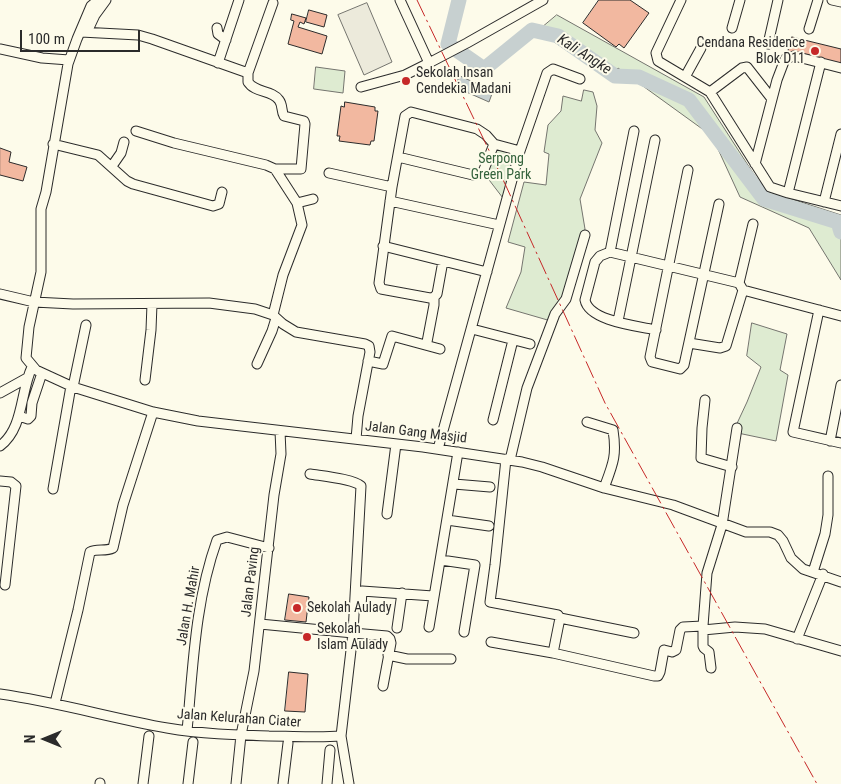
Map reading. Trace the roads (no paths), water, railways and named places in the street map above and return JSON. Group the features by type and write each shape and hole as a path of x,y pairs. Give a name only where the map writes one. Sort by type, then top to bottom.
{"street":[{"path":"84,32 95,0"},
{"path":"0,446 11,436 27,378 32,367 26,358 34,302 41,272 41,209 46,192 69,60 84,32 106,0"},
{"path":"218,62 239,0"},
{"path":"400,0 428,63"},
{"path":"361,88 405,75 467,44 543,0"},
{"path":"681,0 656,53 658,61 710,92 770,187 841,206"},
{"path":"732,28 740,0"},
{"path":"768,44 778,0"},
{"path":"809,29 818,0"},
{"path":"832,0 841,2"},
{"path":"136,131 174,143 258,162 276,169 300,169 305,122 284,116 279,100 251,86 248,82 248,73 273,3"},
{"path":"217,28 218,34 226,40"},
{"path":"84,32 152,38 248,73"},
{"path":"686,77 701,48"},
{"path":"0,49 42,58 69,60"},
{"path":"755,164 777,80 785,60 794,56 841,68"},
{"path":"788,193 821,62"},
{"path":"710,92 742,68 747,67 772,99"},
{"path":"438,449 520,151 547,73 553,69 580,79"},
{"path":"434,297 430,298 381,289 379,283 392,187 405,116 411,112 477,129 494,144 520,151"},
{"path":"610,252 634,131"},
{"path":"824,202 841,134"},
{"path":"618,321 655,140"},
{"path":"112,166 121,153 124,142"},
{"path":"54,144 103,157 127,181 133,184 213,206 219,204 222,192"},
{"path":"398,157 479,175 483,172 494,144"},
{"path":"257,364 272,331 283,274 302,225 298,203 276,169"},
{"path":"688,170 650,357 652,362 680,369 684,365 719,204"},
{"path":"329,173 392,187"},
{"path":"298,203 313,199"},
{"path":"390,201 499,225"},
{"path":"689,343 720,348 726,346 741,286 752,224"},
{"path":"585,235 566,300 555,314 527,388 508,459 490,602 558,615 560,618 634,633"},
{"path":"383,246 487,272"},
{"path":"656,330 602,318 593,313 586,305 585,300 595,262 600,256 610,252 704,274 841,316"},
{"path":"427,342 434,297 437,294 443,261"},
{"path":"0,294 34,302 209,303 255,309 275,316 283,324 296,332 365,344 370,348 356,439"},
{"path":"145,380 152,304"},
{"path":"818,310 794,432 841,443"},
{"path":"53,488 72,386 86,325"},
{"path":"472,329 530,344"},
{"path":"368,361 384,364 392,336 440,350"},
{"path":"493,420 514,340"},
{"name":"Jalan Gang Masjid","path":"32,367 72,386 153,412 198,421 438,449 508,459 542,467 604,488 673,505 722,525 746,532 770,532 778,535 797,565 803,569 841,582"},
{"path":"22,417 28,418 31,416 32,402 42,373"},
{"path":"0,393 27,378"},
{"path":"830,441 841,385"},
{"path":"705,400 701,458 732,467"},
{"path":"55,703 90,552 113,548 124,505 153,412"},
{"path":"587,422 613,430 616,446 615,459 604,488"},
{"path":"711,668 709,652 703,647 707,573 722,525 737,428"},
{"name":"Jalan Paving","path":"236,784 241,735 254,671 260,624 274,495 281,454 280,431"},
{"path":"387,514 396,444"},
{"path":"428,627 458,452"},
{"path":"310,474 352,482 361,486 356,629"},
{"path":"797,638 818,573 828,515 828,476"},
{"path":"0,481 11,482 16,486 7,585"},
{"path":"454,484 490,487"},
{"path":"447,520 488,526"},
{"name":"Jalan H. Mahir","path":"187,732 197,627 207,574 217,540 227,537 269,548"},
{"path":"441,560 475,565 464,632"},
{"path":"349,784 341,736 362,591 433,596"},
{"path":"397,628 402,593"},
{"path":"554,653 560,618"},
{"path":"260,624 356,629 389,637 391,643 382,686"},
{"path":"491,642 554,653 654,676 658,676 664,650 672,652 676,650 680,630 683,627 735,627 771,630 841,651"},
{"path":"388,655 407,658 451,659"},
{"name":"Jalan Kelurahan Ciater","path":"0,694 55,703 187,732 241,735 341,736"},
{"path":"143,784 149,736"},
{"path":"188,784 193,742"},
{"path":"284,784 288,743"},
{"path":"327,784 330,750"}],"waterway":[{"name":"Kali Angke","path":"459,0 448,44 484,69 532,30 558,36 615,76 639,77 689,100 764,199 838,222 841,232"}],"place":[{"name":"Cendana Residence Blok D11","path":"815,51"},
{"name":"Sekolah Insan Cendekia Madani","path":"406,81"},
{"name":"Sekolah Aulady","path":"297,608"},
{"name":"Sekolah Islam Aulady","path":"307,637"}],"park label":[{"name":"Serpong Green Park","path":"501,168"}]}
